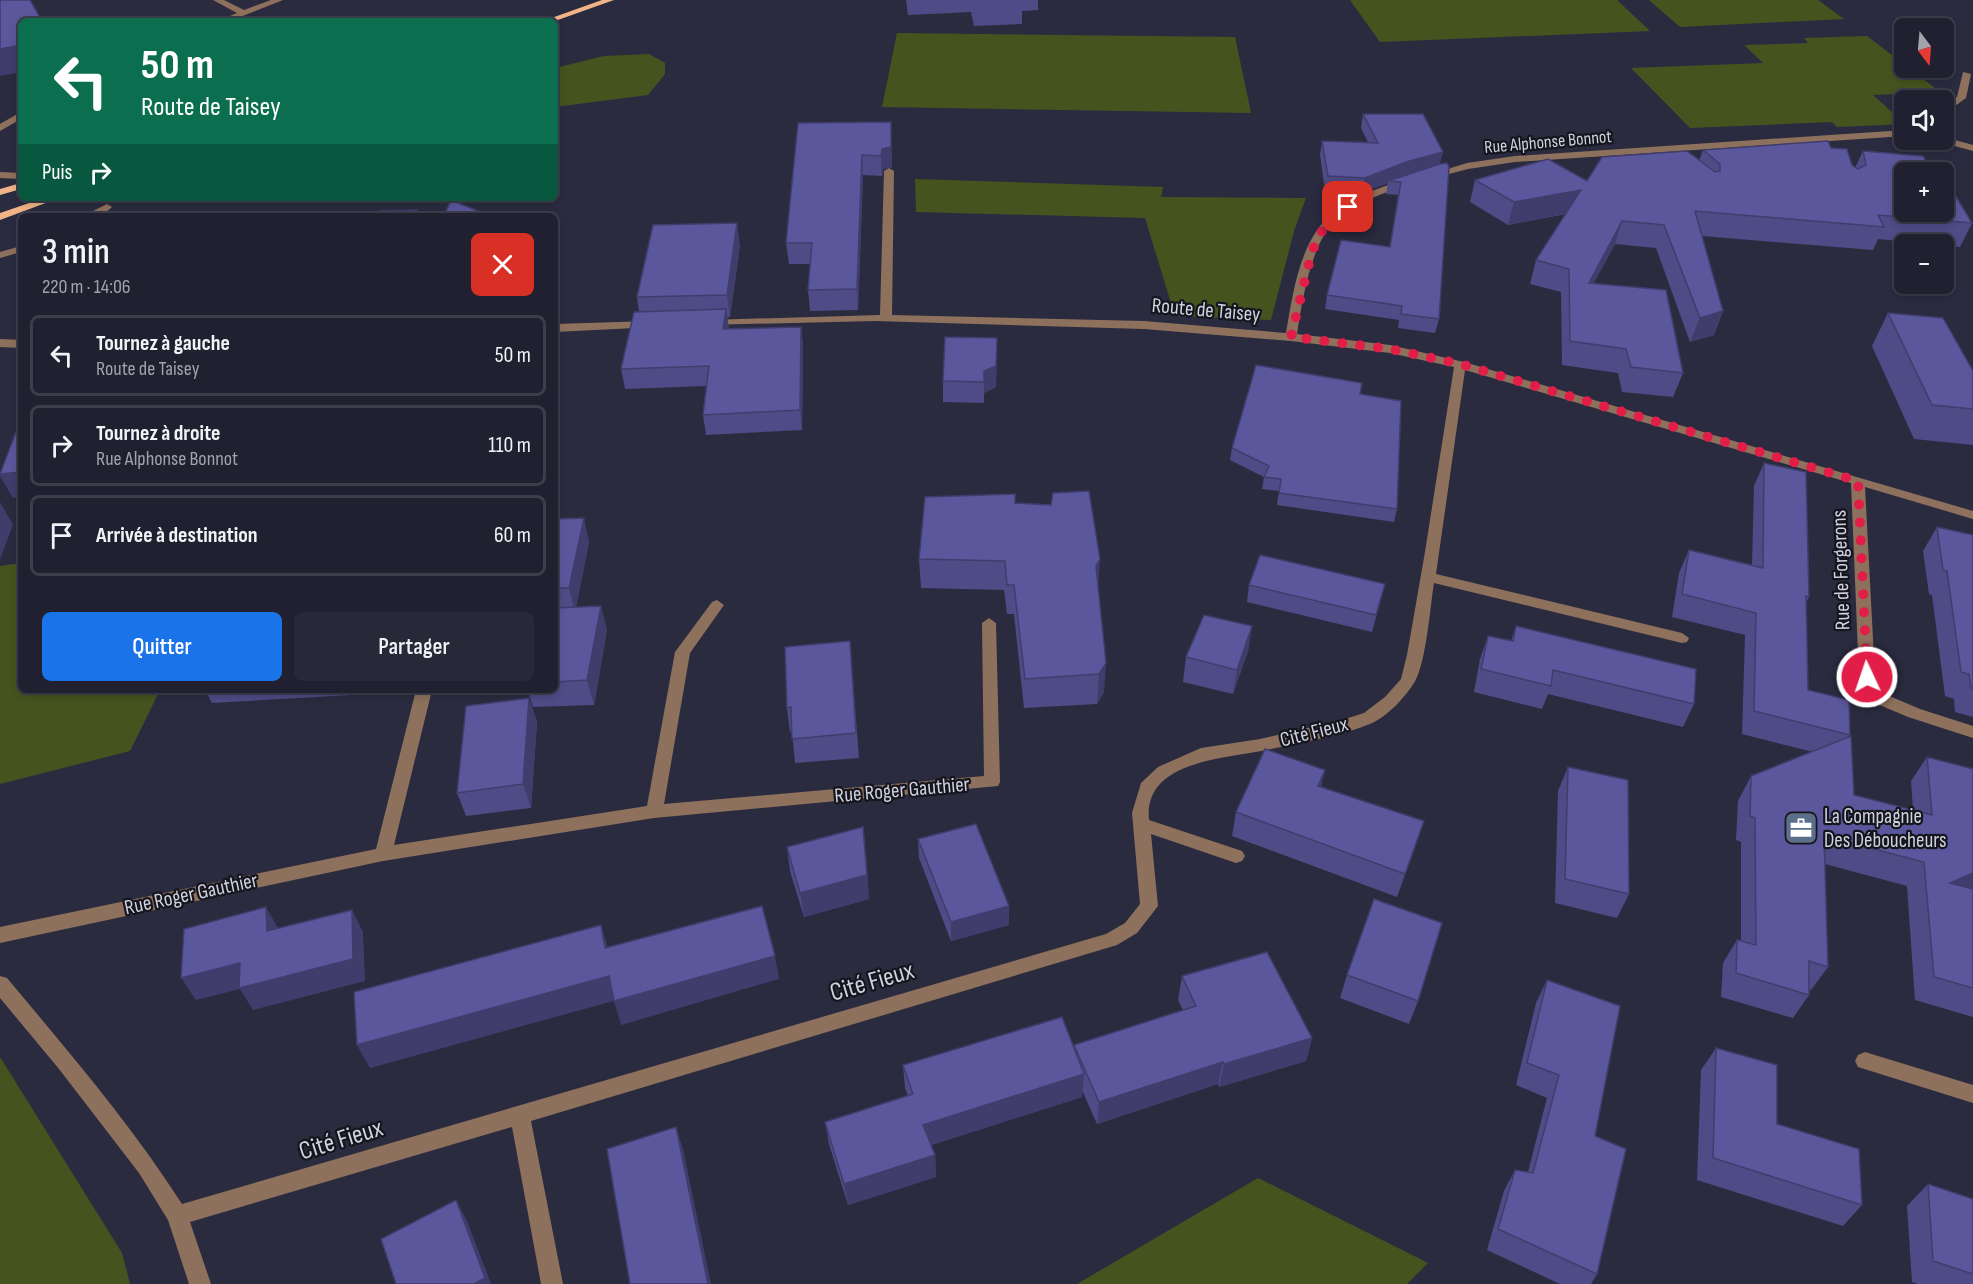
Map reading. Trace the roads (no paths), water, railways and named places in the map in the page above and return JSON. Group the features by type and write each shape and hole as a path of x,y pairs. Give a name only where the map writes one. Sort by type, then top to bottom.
{"main road":[{"path":"556,18 610,0"},
{"path":"0,192 18,187"},
{"path":"0,217 45,201"}],"street":[{"path":"217,0 244,13"},
{"path":"230,18 279,0"},
{"path":"1954,103 1960,98 1966,74"},
{"path":"0,128 18,117"},
{"name":"Rue Alphonse Bonnot","path":"1291,337 1312,251 1323,229 1348,207 1379,191 1467,166 1515,159 1894,134"},
{"path":"1820,139 1829,146"},
{"path":"1954,143 1973,148"},
{"path":"1659,149 1675,163"},
{"path":"886,318 889,171"},
{"path":"0,175 18,176"},
{"path":"94,213 107,207"},
{"path":"0,255 18,248"},
{"name":"Route de Taisey","path":"697,324 886,318 1144,325 1291,337 1390,349 1460,364 1973,515"},
{"path":"558,328 662,325"},
{"path":"0,342 18,344"},
{"name":"Cité Fieux","path":"177,1215 228,1202 1112,940 1131,928 1149,906 1140,813 1147,787 1164,771 1201,754 1260,745 1343,726 1370,717 1391,702 1408,681 1415,655 1428,577 1460,364"},
{"name":"Rue de Forgerons","path":"1858,481 1867,677 1881,699 1914,713 1973,732"},
{"path":"1428,577 1682,638"},
{"path":"654,812 683,652 717,605"},
{"name":"Rue Roger Gauthier","path":"0,935 383,854 654,812 992,782 989,623"},
{"path":"383,854 423,693"},
{"path":"1141,824 1236,856"},
{"path":"0,984 45,1036 139,1156 177,1215 200,1284"},
{"path":"1865,1061 1973,1094"},
{"path":"520,1114 552,1284"}],"place":[{"name":"La Compagnie Des Déboucheurs","path":"1801,828"}]}
